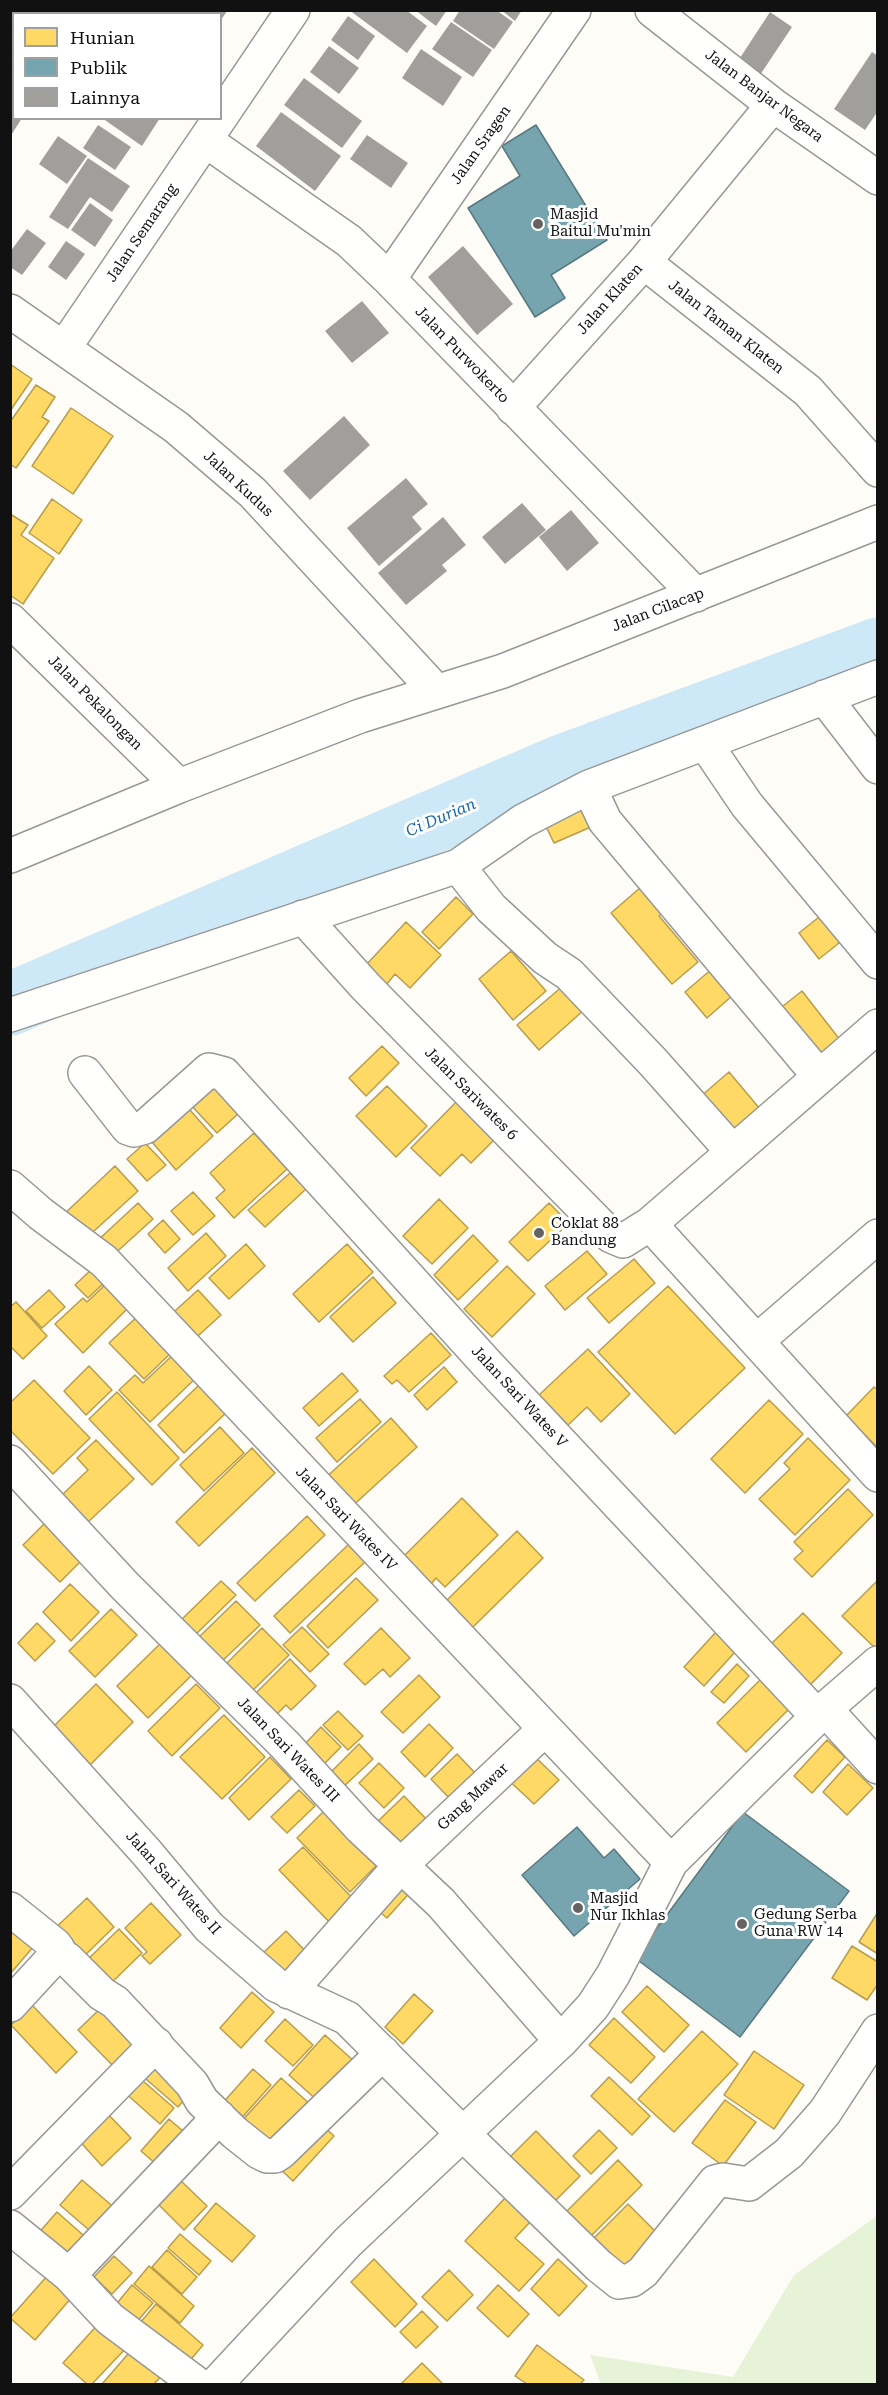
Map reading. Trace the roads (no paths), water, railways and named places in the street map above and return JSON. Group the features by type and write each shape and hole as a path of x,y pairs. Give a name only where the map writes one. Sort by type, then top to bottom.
{"street":[{"name":"Jalan Semarang","path":"222,115 293,10"},
{"name":"Jalan Sragen","path":"389,279 574,10"},
{"name":"Jalan Banjar Negara","path":"652,10 773,105 878,178"},
{"name":"Jalan Klaten","path":"513,408 644,262 773,105"},
{"name":"Jalan Semarang","path":"64,348 215,125"},
{"name":"Jalan Purwokerto","path":"215,125 349,241 389,279 696,595"},
{"name":"Jalan Taman Klaten","path":"644,262 808,391 878,435"},
{"name":"Jalan Kudus","path":"10,311 176,428 253,493 436,691"},
{"name":"Jalan Taman Klaten","path":"808,391 878,470"},
{"name":"Jalan Cilacap","path":"10,856 179,786 360,716 503,670 878,522"},
{"name":"Jalan Pekalongan","path":"12,623 179,786"},
{"path":"10,1015 458,866 523,821 589,787 878,676"},
{"path":"824,697 878,767"},
{"path":"705,743 747,805 878,962"},
{"path":"589,787 605,821 819,1076"},
{"path":"458,866 491,908 545,958 569,974 653,1062 732,1151"},
{"name":"Jalan Sariwates 6","path":"303,917 366,987 612,1236 623,1241 650,1224"},
{"path":"876,1470 650,1224 878,1026"},
{"name":"Jalan Sari Wates V","path":"85,1073 128,1128 134,1130 145,1127 209,1070 224,1074 488,1365 821,1712 878,1767"},
{"name":"Jalan Sari Wates IV","path":"10,1187 41,1214 104,1261 671,1862"},
{"path":"757,1341 878,1236"},
{"name":"Jalan Sari Wates III","path":"10,1462 125,1586 285,1745 361,1828 441,1903 561,2041"},
{"path":"216,2385 348,2241 561,2041 593,2006 613,1975 671,1862 821,1712 878,1663"},
{"name":"Jalan Sari Wates II","path":"10,1701 147,1853 209,1927 270,1981 347,2018 599,2266 619,2282 632,2280 643,2272 715,2182 723,2180 749,2184 789,2153 825,2112 878,2031"},
{"name":"Gang Mawar","path":"290,1992 401,1865 545,1729"},
{"path":"10,1909 58,1949 56,1955 10,2005"},
{"path":"56,1955 67,1959 156,2044 192,2084 202,2101 259,2152 275,2156 383,2053"},
{"path":"10,2193 156,2044"},
{"path":"69,2276 219,2117"},
{"path":"10,2227 69,2276 110,2319 197,2385"}],"waterway":[{"name":"Ci Durian","path":"10,1004 562,766 878,649"}],"place":[{"name":"Masjid Baitul Mu'min","path":"538,224"},
{"name":"Coklat 88 Bandung","path":"539,1233"},
{"name":"Masjid Nur Ikhlas","path":"578,1908"},
{"name":"Gedung Serba Guna RW 14","path":"742,1924"}]}
